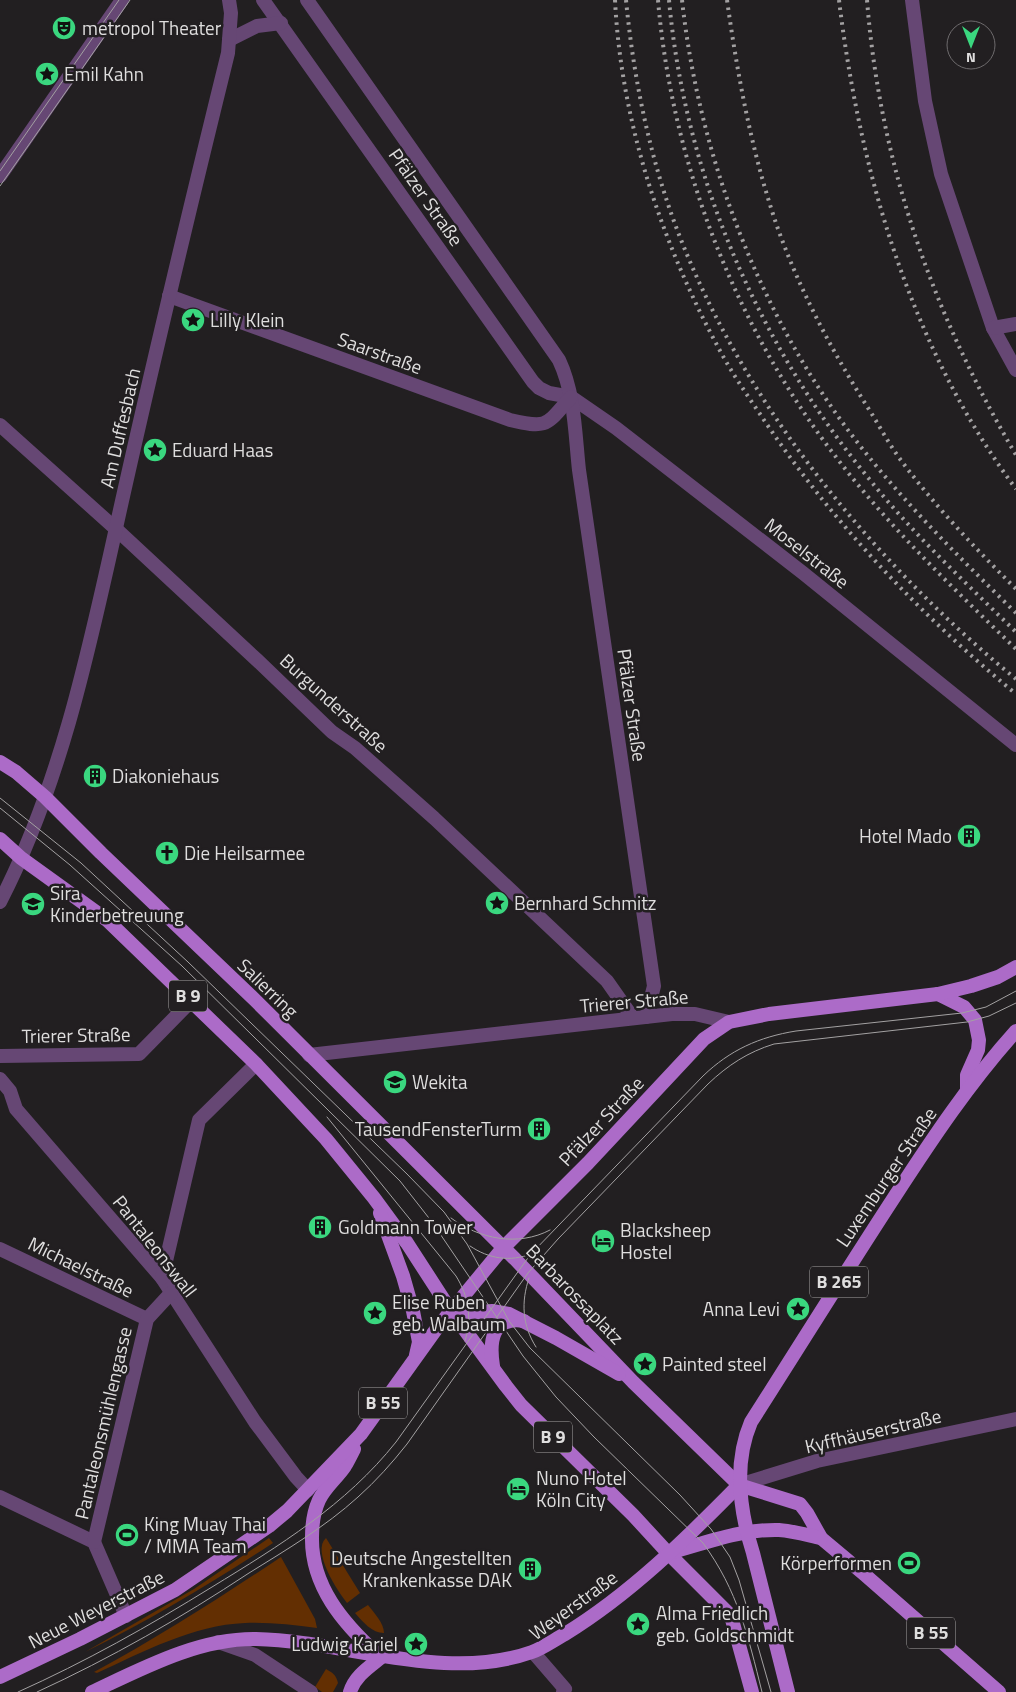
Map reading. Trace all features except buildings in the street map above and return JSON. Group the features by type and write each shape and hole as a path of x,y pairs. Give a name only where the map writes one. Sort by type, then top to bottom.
{"main road":[{"name":"Salierring","path":"0,762 16,772 45,797 255,1000 503,1248"},
{"name":"B 9","path":"0,839 21,858 107,920 192,1000 256,1064 326,1139 374,1198 407,1243 451,1311 521,1405 633,1515 668,1554 731,1616 752,1692"},
{"name":"Trierer Straße","path":"729,1022 769,1014 938,994 998,977 1016,967"},
{"path":"938,994 964,1008 975,1020 979,1040 978,1050 967,1075 967,1090"},
{"name":"Pfälzer Straße","path":"503,1248 588,1164 704,1039 729,1022"},
{"name":"Luxemburger Straße","path":"740,1485 744,1438 751,1422 822,1312 835,1287 924,1152 967,1090 1016,1031"},
{"path":"374,1198 414,1311 418,1342 415,1357"},
{"name":"Barbarossaplatz","path":"451,1311 503,1248 633,1382 740,1485 800,1504 821,1538"},
{"name":"Barbarossaplatz","path":"451,1311 492,1311 509,1314 525,1321 633,1382"},
{"name":"Neue Weyerstraße","path":"0,1677 175,1590 269,1526 308,1490 361,1434 415,1357 451,1311"},
{"path":"494,1369 491,1352 495,1330 513,1320 525,1321"},
{"path":"350,1692 360,1674 381,1655 358,1636 340,1616 330,1601 317,1572 312,1549 313,1521 321,1495 345,1466 361,1434"},
{"path":"740,1485 746,1532 788,1692"},
{"path":"668,1554 740,1485"},
{"name":"B 55","path":"668,1554 718,1538 746,1532 780,1530 821,1538 999,1692"},
{"name":"Weyerstraße","path":"533,1652 591,1617 650,1571 668,1554"},
{"name":"B 55","path":"92,1692 181,1652 218,1642 263,1640 313,1644 435,1663 480,1664 533,1652"}],"street":[{"path":"0,176 122,0"},
{"name":"Am Duffesbach","path":"0,902 32,833 45,797 61,748 80,678 228,53 231,13 229,0"},
{"name":"Pfälzer Straße","path":"264,0 532,382 549,393 571,397"},
{"name":"Pfälzer Straße","path":"307,0 559,360 566,375 571,397 579,470 654,986 640,1017"},
{"path":"912,0 924,101 940,174 993,328 1016,370"},
{"path":"229,40 257,26 281,23"},
{"name":"Saarstraße","path":"169,296 510,420 530,424 545,424 571,397"},
{"path":"993,328 1016,324"},
{"name":"Moselstraße","path":"571,397 616,428 803,573 1016,745"},
{"name":"Burgunderstraße","path":"0,425 116,529 332,732 355,748 434,818 607,981 640,1017"},
{"name":"Trierer Straße","path":"0,1056 139,1054 192,1000"},
{"name":"Trierer Straße","path":"310,1055 640,1017 695,1014 729,1022"},
{"path":"162,1278 200,1120 256,1064"},
{"name":"Pantaleonswall","path":"0,1079 10,1090 16,1109 162,1278 255,1422 308,1490"},
{"name":"Michaelstraße","path":"0,1249 147,1319"},
{"name":"Pantaleonsmühlengasse","path":"94,1542 147,1319 172,1293"},
{"name":"Kyffhäuserstraße","path":"740,1485 817,1461 1016,1419"},
{"path":"0,1497 94,1542 126,1616"},
{"path":"218,1642 255,1656 311,1692"},
{"name":"Weyerstraße","path":"533,1652 565,1689 563,1692"}],"shaded area":[{"path":"269,1538 273,1543 227,1572 157,1614 85,1652 194,1589"},
{"path":"326,1538 360,1593 347,1603 332,1581 324,1561 322,1544"},
{"path":"281,1557 315,1619 317,1628 263,1623 226,1625 187,1634 150,1648 97,1673 94,1672 142,1645"},
{"path":"368,1605 381,1622 384,1633 372,1629 355,1613"},
{"path":"326,1669 334,1675 338,1683 333,1692 322,1692 315,1687"}],"tram line":[{"path":"0,171 119,0"},
{"path":"0,186 130,0"},
{"path":"0,798 81,863 188,962 444,1212 467,1244 509,1321 530,1348 680,1495 711,1529 730,1557 739,1580 771,1692"},
{"path":"0,808 70,865 182,966 400,1181 432,1222 523,1356 556,1397 594,1437 703,1543 715,1561 733,1596 752,1652 762,1692"},
{"path":"18,1692 68,1668 165,1616 286,1540 333,1505 356,1485 396,1442 530,1255 703,1076 724,1059 757,1041 782,1034 962,1013 986,1007 1016,991"},
{"path":"37,1692 119,1651 198,1606 305,1538 358,1497 384,1472 407,1444 528,1273 558,1239 708,1084 731,1065 747,1055 774,1044 967,1022 989,1016 1016,1003"},
{"path":"327,1117 456,1276 464,1292 468,1308 469,1316 465,1341"},
{"path":"451,1218 474,1231 486,1236 499,1238 525,1238 550,1230"},
{"path":"470,1246 485,1254 500,1258 515,1258 531,1254"},
{"path":"529,1278 526,1287 524,1313 531,1339 536,1347"}],"railway":[{"path":"615,0 626,90 635,135 647,179 679,265 697,307 718,347 787,453 846,528 910,598 944,631 1016,694"},
{"path":"626,0 642,108 662,187 698,280 731,345 769,408 812,468 859,526 909,581 961,632 1016,679"},
{"path":"658,0 666,61 678,122 694,182 715,241 739,299 768,354 800,407 856,483 922,556 1016,649"},
{"path":"669,0 678,65 691,130 710,193 734,255 761,315 794,372 830,428 870,480 922,539 1016,632"},
{"path":"682,0 690,58 719,174 739,231 762,286 789,339 820,390 873,462 932,529 1016,613"},
{"path":"727,0 741,87 753,144 778,229 807,299 843,367 900,459 955,526 1016,589"},
{"path":"839,0 848,65 861,130 877,194 896,256 919,318 947,377 979,435 1016,489"},
{"path":"867,0 874,61 884,120 898,179 915,236 936,292 960,347 986,402 1016,455"}],"place":[{"name":"metropol Theater","path":"64,28"},
{"name":"Emil Kahn","path":"47,74"},
{"name":"Lilly Klein","path":"193,320"},
{"name":"Eduard Haas","path":"155,450"},
{"name":"Diakoniehaus","path":"95,776"},
{"name":"Hotel Mado","path":"969,836"},
{"name":"Die Heilsarmee","path":"167,853"},
{"name":"Bernhard Schmitz","path":"497,903"},
{"name":"Sira Kinderbetreuung","path":"33,904"},
{"name":"Wekita","path":"395,1082"},
{"name":"TausendFensterTurm","path":"539,1129"},
{"name":"Goldmann Tower","path":"320,1227"},
{"name":"Blacksheep Hostel","path":"603,1241"},
{"name":"Anna Levi","path":"798,1309"},
{"name":"Elise Ruben geb. Walbaum","path":"375,1313"},
{"name":"Painted steel","path":"645,1364"},
{"name":"Nuno Hotel Köln City","path":"518,1489"},
{"name":"King Muay Thai / MMA Team","path":"127,1535"},
{"name":"Körperformen","path":"909,1563"},
{"name":"Deutsche Angestellten Krankenkasse DAK","path":"530,1569"},
{"name":"Alma Friedlich geb. Goldschmidt","path":"638,1624"},
{"name":"Ludwig Kariel","path":"416,1644"}]}
